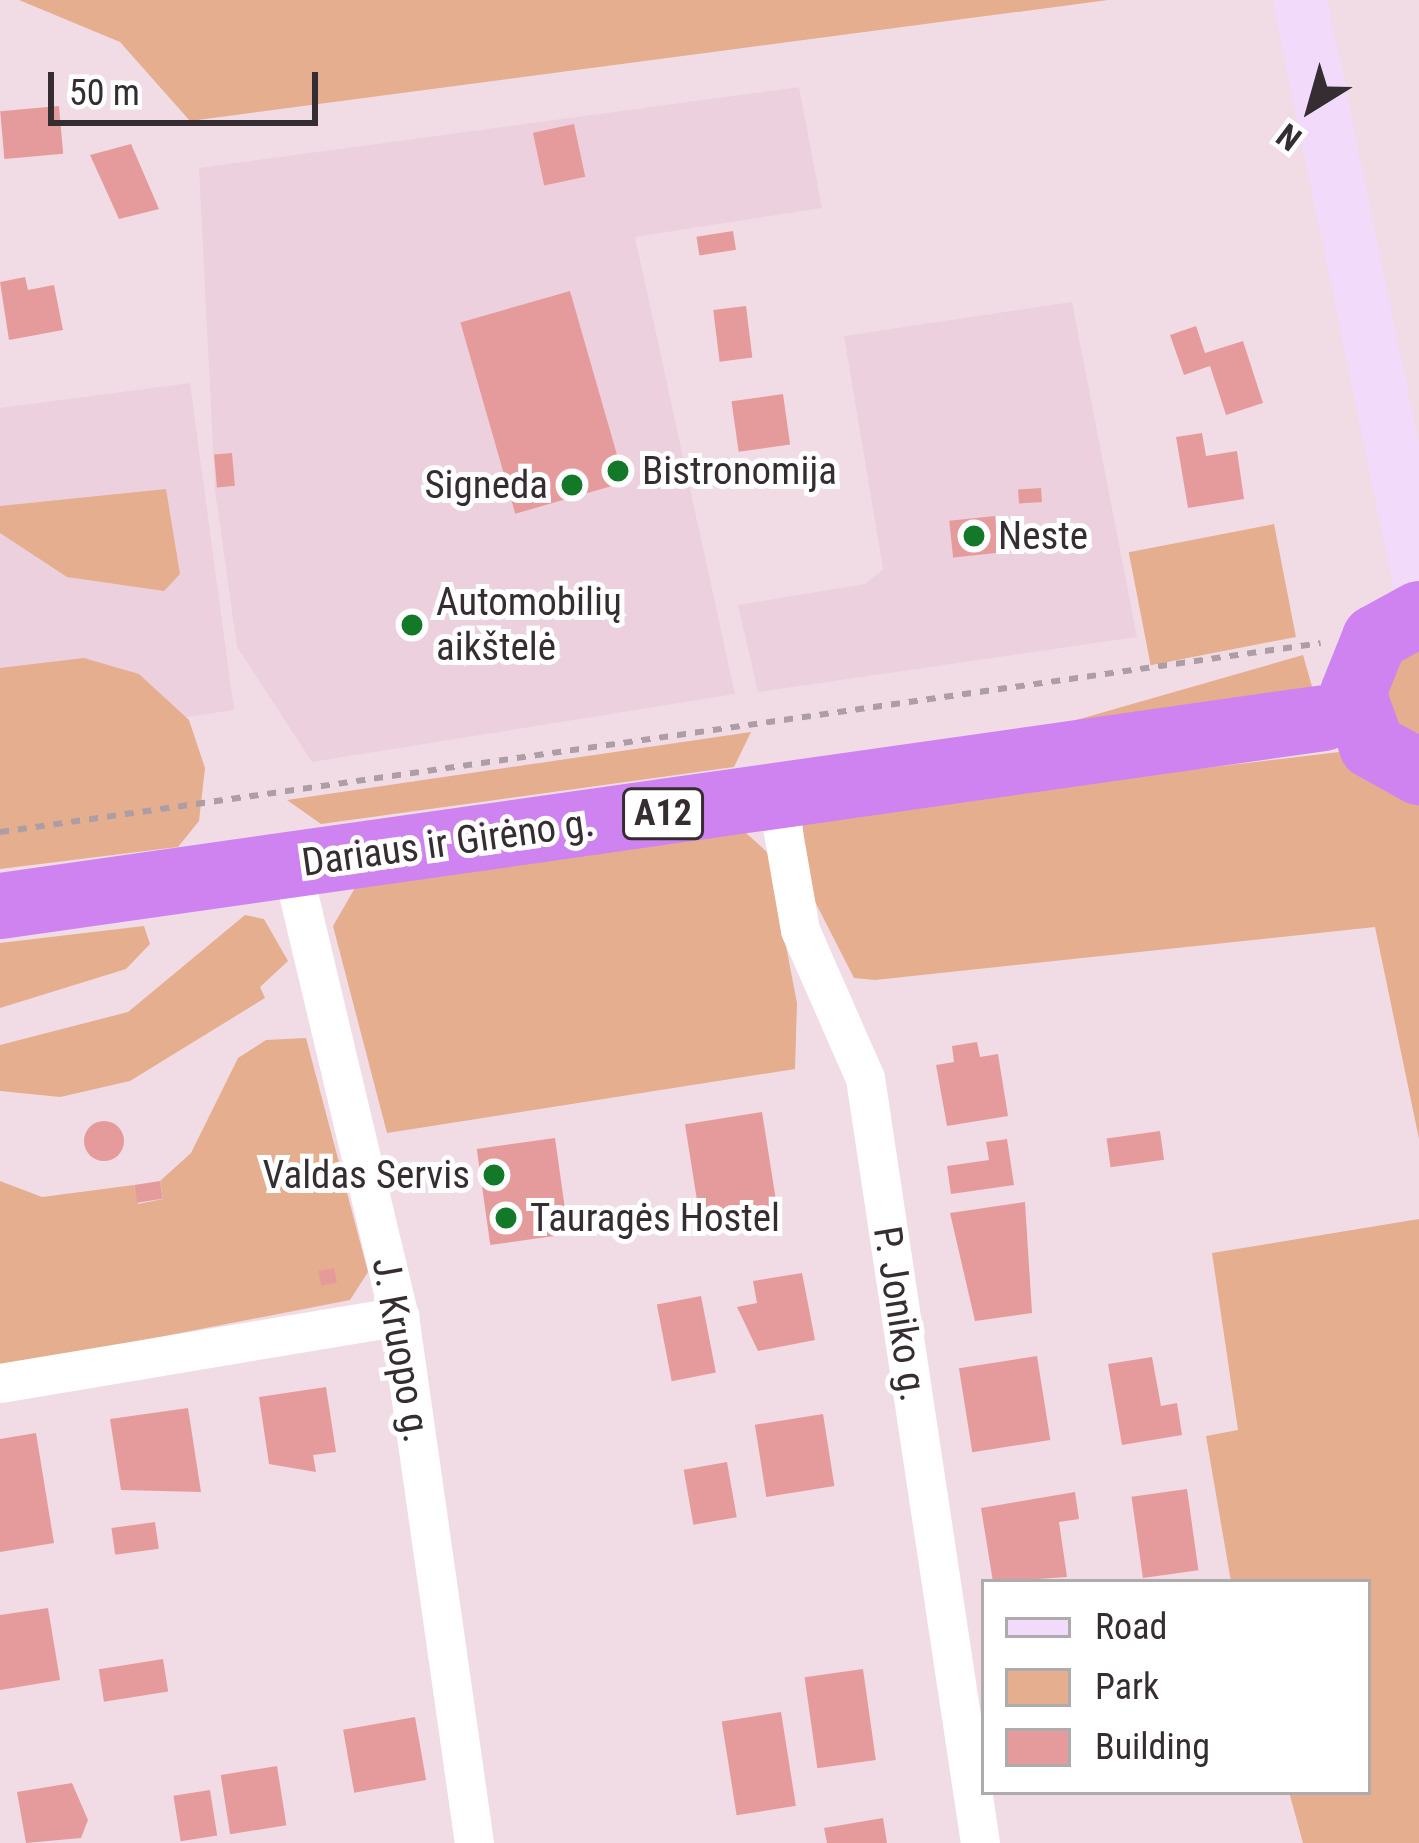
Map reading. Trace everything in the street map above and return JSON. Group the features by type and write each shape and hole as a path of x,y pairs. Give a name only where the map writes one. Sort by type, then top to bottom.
{"highway":[{"name":"Dariaus ir Girėno g.","path":"0,905 778,798 1383,661"}],"main road":[{"path":"1300,0 1383,661"}],"street":[{"name":"P. Joniko g.","path":"778,798 800,930 865,1078 980,1843"},
{"name":"J. Kruopo g.","path":"291,864 399,1316 474,1843"},
{"path":"0,1383 399,1316"}],"path":[{"path":"0,832 1383,661"}],"shaded area":[{"path":"799,87 822,208 635,237 735,694 312,762 237,647 215,490 199,168"},
{"path":"1072,302 1137,637 758,692 738,605 865,584 883,569 844,336"},
{"path":"190,383 234,710 0,745 0,408"}],"green space":[{"path":"19,0 1108,0 190,121 120,42"},
{"path":"166,489 180,574 164,591 67,577 0,533 0,506"},
{"path":"1274,524 1296,637 1151,665 1129,552"},
{"path":"1419,639 1419,746 1387,723 1383,668"},
{"path":"1303,655 1312,687 820,828 811,796"},
{"path":"84,658 139,674 189,720 205,768 199,821 178,847 0,869 0,668"},
{"path":"751,732 734,767 321,824 287,800"},
{"path":"1356,750 1419,784 1419,1139 1375,927 875,980 854,978 807,886 802,816"},
{"path":"745,832 768,853 797,1003 795,1069 387,1133 333,926 359,881"},
{"path":"245,915 264,919 288,961 260,987 265,998 130,1081 60,1097 0,1091 0,1045 128,1012"},
{"path":"144,926 150,944 126,969 0,1008 0,943"},
{"path":"306,1038 368,1272 350,1300 0,1368 0,1181 42,1197 134,1185 138,1204 163,1199 160,1181 191,1153 238,1058 266,1040"},
{"path":"1419,1219 1419,1843 1303,1843 1290,1795 1371,1795 1371,1579 1230,1579 1206,1436 1238,1430 1212,1253"}],"building":[{"path":"59,106 63,154 4,159 0,111"},
{"path":"574,124 585,177 544,186 533,133"},
{"path":"131,144 159,209 119,219 90,155"},
{"path":"733,231 736,250 699,256 696,237"},
{"path":"25,277 28,290 54,285 63,330 9,340 0,282"},
{"path":"570,291 625,482 515,514 460,322"},
{"path":"746,306 752,358 720,362 713,310"},
{"path":"1196,326 1205,353 1243,341 1263,403 1226,415 1210,366 1184,375 1170,335"},
{"path":"783,394 790,445 739,452 732,401"},
{"path":"1202,433 1206,456 1237,451 1244,499 1188,508 1176,437"},
{"path":"232,453 235,486 217,487 214,455"},
{"path":"1041,488 1042,502 1019,504 1018,490"},
{"name":"Neste","path":"995,516 999,553 953,558 949,521"},
{"path":"977,1042 980,1057 998,1054 1008,1116 947,1126 936,1065 954,1062 952,1046"},
{"path":"762,1112 778,1213 701,1225 685,1124"},
{"path":"104,1121 118,1127 124,1141 118,1155 104,1161 90,1155 84,1141 90,1127"},
{"path":"1160,1131 1164,1160 1111,1167 1107,1139"},
{"path":"555,1138 568,1234 490,1245 477,1149"},
{"path":"1007,1139 1014,1185 951,1194 947,1166 989,1160 986,1142"},
{"path":"160,1181 163,1199 137,1203 134,1185"},
{"path":"1025,1202 1032,1313 975,1321 950,1213"},
{"path":"334,1268 337,1283 321,1286 318,1271"},
{"path":"802,1273 815,1340 758,1351 737,1307 757,1303 753,1281"},
{"path":"701,1296 716,1373 672,1381 657,1305"},
{"path":"1037,1356 1050,1440 972,1452 959,1368"},
{"path":"1152,1357 1161,1406 1177,1403 1182,1435 1122,1445 1108,1364"},
{"path":"326,1387 336,1452 313,1455 316,1472 269,1464 259,1397"},
{"path":"188,1408 201,1492 121,1490 110,1419"},
{"path":"823,1414 834,1486 766,1497 755,1425"},
{"path":"36,1433 54,1543 0,1552 0,1439"},
{"path":"727,1462 737,1517 693,1525 684,1470"},
{"path":"1187,1489 1198,1570 1143,1578 1132,1497"},
{"path":"1075,1492 1079,1519 1059,1522 1067,1577 993,1579 981,1508"},
{"path":"155,1522 159,1549 115,1555 111,1528"},
{"path":"48,1608 60,1680 0,1690 0,1615"},
{"path":"163,1659 168,1692 104,1702 99,1669"},
{"path":"863,1669 876,1760 817,1768 805,1677"},
{"path":"781,1712 796,1806 737,1815 722,1721"},
{"path":"415,1717 426,1780 354,1793 343,1730"},
{"path":"277,1766 286,1825 230,1834 221,1775"},
{"path":"72,1783 88,1820 81,1838 26,1843 17,1792"},
{"path":"210,1790 217,1835 181,1841 173,1796"},
{"path":"883,1818 887,1843 827,1843 824,1828"}],"place":[{"name":"Bistronomija","path":"618,471"},
{"name":"Signeda","path":"572,485"},
{"name":"Neste","path":"974,536"},
{"name":"Automobilių aikštelė","path":"412,625"},
{"name":"Valdas Servis","path":"494,1175"},
{"name":"Tauragės Hostel","path":"506,1218"}]}
